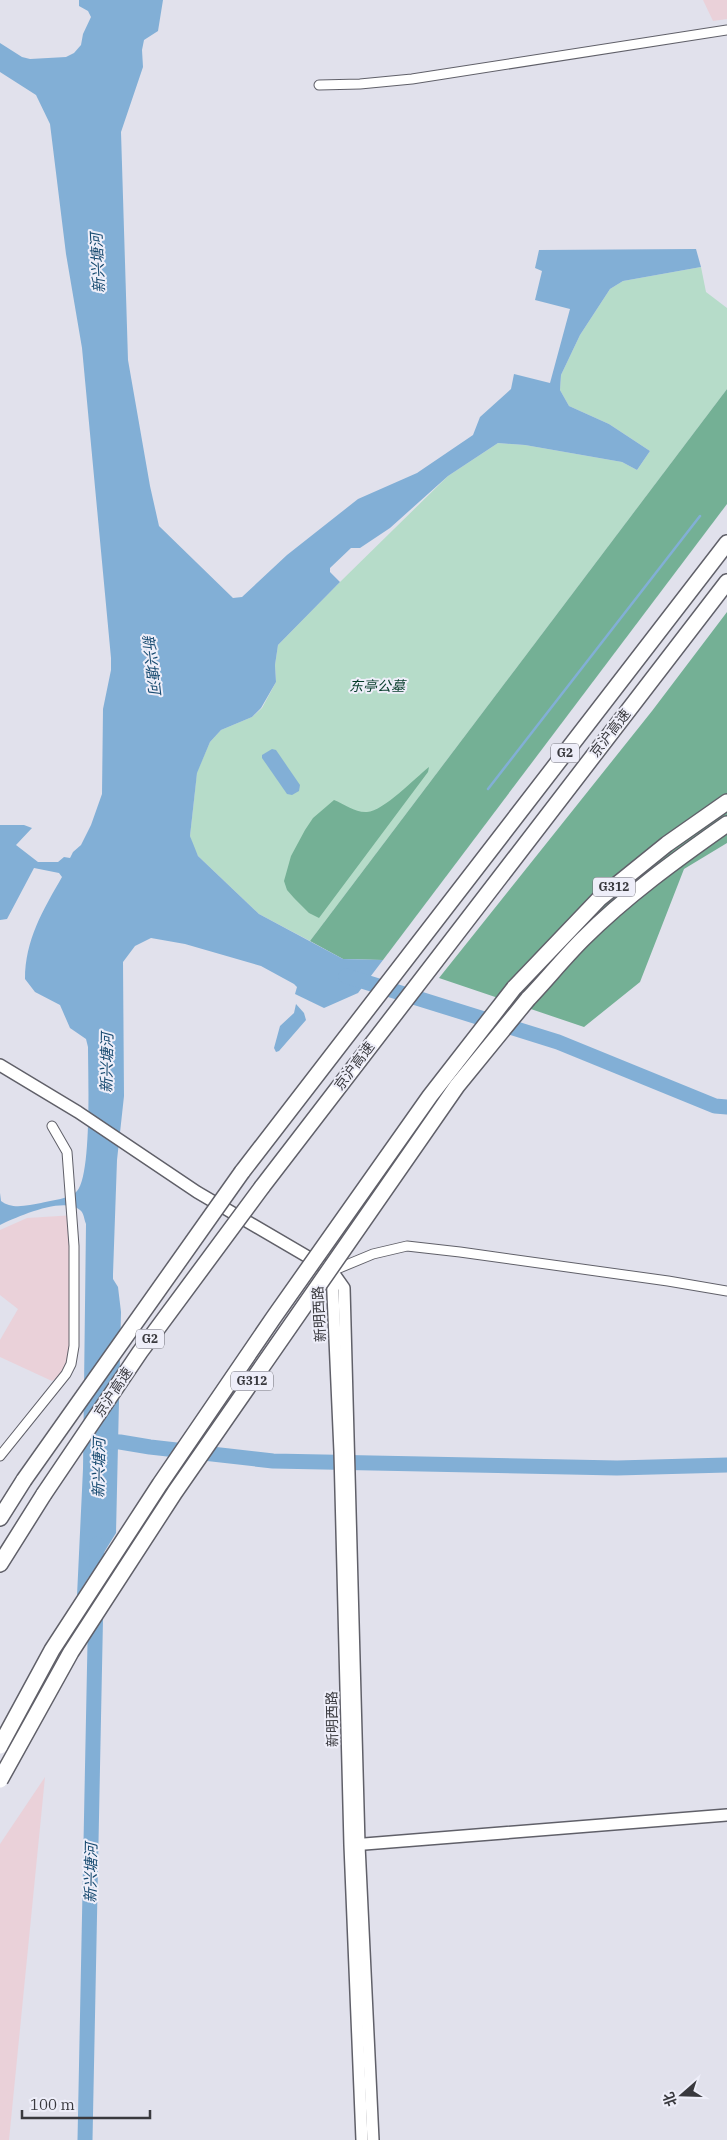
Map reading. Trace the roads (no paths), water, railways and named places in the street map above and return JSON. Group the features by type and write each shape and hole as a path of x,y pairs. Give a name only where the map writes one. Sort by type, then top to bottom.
{"highway":[{"name":"京沪高速","path":"0,1518 24,1480 242,1172 727,543"},
{"name":"京沪高速","path":"0,1564 44,1494 140,1352 262,1187 727,582"},
{"name":"G312","path":"0,1746 52,1650 160,1484 274,1317 430,1096 514,988 599,899 667,844 727,802"},
{"name":"G312","path":"0,1780 71,1652 175,1492 457,1086 528,999 584,938 632,896 691,849 727,824"}],"street":[{"path":"319,85 360,84 412,79 727,30"},
{"path":"0,1065 78,1112 197,1192 332,1271 373,1254 407,1246 668,1280 727,1291"},
{"path":"0,1456 66,1374 71,1364 74,1346 74,1246 66,1152 52,1126"},
{"name":"新明西路","path":"332,1271 355,1845 362,2140"},
{"path":"355,1845 727,1815"},
{"name":"新明西路","path":"355,1845 373,2140"}],"water":[{"path":"79,0 163,0 158,31 144,40 142,50 143,67 121,132 128,360 150,486 159,526 233,598 242,597 287,555 358,499 417,473 473,435 480,417 511,389 514,374 550,383 570,309 535,300 542,271 535,268 539,250 696,249 701,267 623,281 610,289 580,335 561,375 560,390 569,406 609,424 650,451 637,470 622,462 525,445 498,443 448,476 390,528 360,548 351,548 330,568 330,572 340,582 278,645 275,665 276,682 261,708 252,717 221,730 210,742 197,773 190,836 198,856 259,914 343,959 383,960 358,993 324,1008 295,994 297,987 294,984 261,966 185,944 151,938 135,946 123,962 124,1096 117,1160 113,1274 113,1279 118,1287 121,1312 116,1533 77,1596 83,1469 86,1224 80,1210 72,1206 63,1205 40,1209 0,1225 0,1193 1,1201 5,1204 21,1206 61,1199 77,1191 82,1181 87,1145 88,1047 86,1039 70,1028 60,1005 35,992 25,979 28,951 36,926 62,877 59,873 34,868 7,919 0,920 0,825 24,825 32,828 16,845 38,862 58,862 64,857 70,858 73,852 81,845 91,825 102,794 103,709 111,670 111,658 82,348 66,254 50,124 36,95 0,72 0,43 22,57 30,59 66,57 74,53 81,45 83,34 91,17 88,11 79,6"},
{"path":"272,749 276,750 300,785 299,791 292,795 287,794 262,758 262,755"},
{"path":"296,1004 304,1013 306,1020 279,1051 276,1052 274,1048 280,1026 294,1013"}],"waterway":[{"path":"488,789 700,516"},
{"path":"346,976 558,1042 715,1106 727,1107"},
{"path":"100,1441 273,1461 617,1468 727,1465"},
{"name":"新兴塘河","path":"85,2140 97,1544"}],"park label":[{"name":"东亭公墓","path":"377,686"}]}
